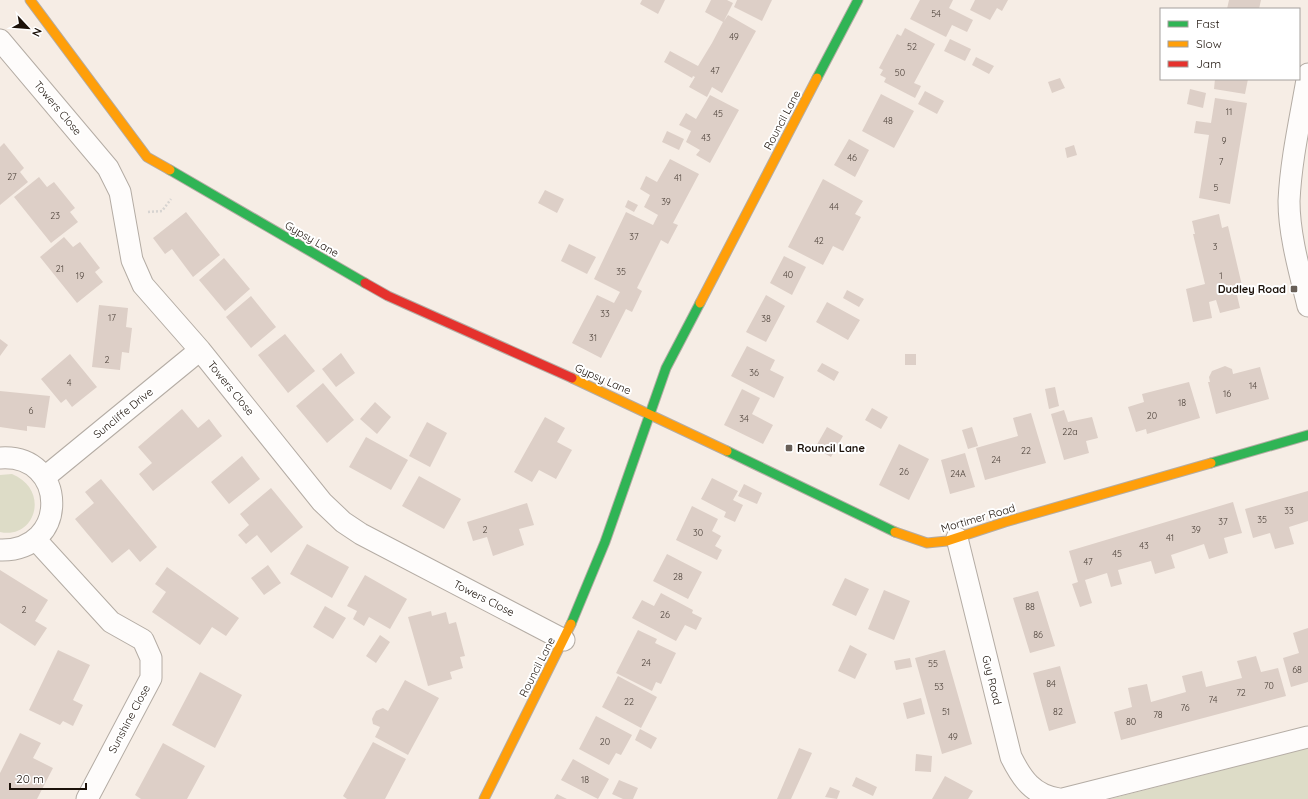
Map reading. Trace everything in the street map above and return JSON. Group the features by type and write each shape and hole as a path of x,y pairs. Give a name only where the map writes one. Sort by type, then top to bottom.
{"street":[{"name":"Gypsy Lane","path":"30,0 147,157 388,296 649,413"},
{"name":"Rouncil Lane","path":"484,799 564,640 605,542 666,368 858,0"},
{"name":"Towers Close","path":"0,40 108,168 120,192 132,260 144,285 200,350 322,502 343,522 361,534 564,640"},
{"path":"1308,74 1294,156 1289,202 1295,249 1308,306"},
{"name":"Suncliffe Drive","path":"45,477 200,350"},
{"name":"Mortimer Road","path":"649,413 903,536 932,543 957,538 1005,522 1308,436"},
{"path":"0,458 12,457 27,462 45,477 52,491 53,508 47,528 36,540 17,549 0,550"},
{"name":"Guy Road","path":"957,538 1011,757 1029,794 1059,799"},
{"name":"Sunshine Close","path":"36,540 111,622 143,640 151,658 151,678 87,799"},
{"path":"1063,799 1308,737"}],"path":[{"path":"124,215 162,211 186,180"}],"green space":[{"path":"12,474 24,481 32,491 35,501 34,512 22,529 12,532 0,532 0,475"},
{"path":"1308,748 1308,799 1110,799"}],"building":[{"path":"642,0 665,0 658,14 640,4"},
{"path":"711,0 727,0 733,3 724,21 728,15 756,31 722,93 712,87 707,97 689,87 695,77 693,76 692,78 664,62 670,51 698,66 723,22 705,12"},
{"path":"737,0 772,0 762,21 734,7"},
{"path":"920,0 953,0 949,8 973,20 967,32 952,25 946,37 910,19"},
{"path":"975,0 1008,0 1002,11 997,8 990,20 970,10"},
{"path":"1229,0 1261,0 1259,8 1227,8"},
{"path":"905,28 935,44 914,83 921,86 915,98 884,82 886,78 880,75 883,70 879,68 897,34 901,36"},
{"path":"950,39 971,49 965,61 944,51"},
{"path":"976,57 994,66 989,74 972,65"},
{"path":"1060,78 1065,88 1052,93 1048,82"},
{"path":"1215,80 1248,80 1245,94 1214,89"},
{"path":"1190,89 1206,93 1203,108 1187,104"},
{"path":"925,91 944,101 937,114 918,104"},
{"path":"881,94 914,111 894,148 862,131"},
{"path":"710,95 739,110 710,163 696,155 700,150 686,142 691,131 679,125 686,113 696,119"},
{"path":"1215,98 1247,103 1230,204 1199,198 1209,135 1194,133 1196,121 1211,123"},
{"path":"667,131 684,139 679,150 662,142"},
{"path":"849,139 869,150 855,177 834,165"},
{"path":"4,143 24,168 20,172 28,182 0,205 0,147"},
{"path":"1074,145 1077,155 1067,158 1065,148"},
{"path":"670,159 699,174 673,223 678,225 668,244 661,240 637,288 642,291 632,312 626,309 601,358 572,343 597,295 614,303 620,292 594,279 626,212 653,225 658,215 644,207 650,195 640,189 646,176 657,182"},
{"path":"39,177 47,187 54,182 75,208 70,212 78,222 51,243 14,197"},
{"path":"823,179 863,201 855,214 861,217 843,251 833,246 823,265 788,247"},
{"path":"545,190 564,199 557,213 538,203"},
{"path":"628,200 638,205 634,212 625,207"},
{"path":"186,212 220,255 193,277 172,249 165,254 153,238"},
{"path":"1219,214 1222,228 1228,226 1244,294 1237,295 1240,308 1220,313 1216,300 1209,302 1212,318 1193,322 1186,289 1205,284 1193,234 1195,234 1192,221"},
{"path":"64,237 73,247 80,242 100,268 95,272 103,282 77,303 40,257"},
{"path":"569,244 596,257 587,274 561,261"},
{"path":"784,256 806,267 792,295 770,283"},
{"path":"224,258 250,289 225,311 199,280"},
{"path":"847,290 864,299 859,307 843,298"},
{"path":"766,295 785,306 766,342 746,332"},
{"path":"251,296 276,327 251,348 226,317"},
{"path":"827,302 860,320 848,340 816,322"},
{"path":"99,305 128,308 126,327 132,328 129,353 122,352 120,370 92,367"},
{"path":"285,334 315,371 288,393 258,355"},
{"path":"0,339 8,345 0,356"},
{"path":"747,346 775,360 770,370 784,377 774,398 731,376"},
{"path":"341,353 355,373 336,387 322,369"},
{"path":"70,354 97,387 72,407 66,399 61,403 41,379"},
{"path":"905,354 916,354 916,365 905,365"},
{"path":"822,363 839,372 834,381 817,371"},
{"path":"1225,366 1232,369 1233,374 1260,367 1269,399 1216,414 1208,382 1210,382 1209,377 1212,371"},
{"path":"1189,382 1200,418 1147,434 1146,429 1136,432 1128,407 1144,402 1142,394"},
{"path":"323,383 354,420 327,443 296,406"},
{"path":"1055,387 1059,406 1049,409 1045,389"},
{"path":"742,389 760,398 752,414 773,425 763,444 724,425"},
{"path":"0,391 50,396 45,428 27,426 27,431 0,427"},
{"path":"375,402 391,417 377,434 360,419"},
{"path":"872,408 888,417 881,429 865,420"},
{"path":"182,409 198,428 209,419 222,436 153,491 139,474 152,463 138,447"},
{"path":"1064,410 1068,422 1092,417 1098,438 1086,441 1089,453 1064,460 1051,414"},
{"path":"1031,413 1046,463 985,480 976,448 1018,436 1013,418"},
{"path":"545,417 565,428 557,442 572,450 556,479 539,470 532,482 514,472"},
{"path":"427,422 447,433 430,467 409,456"},
{"path":"827,427 843,436 831,457 815,448"},
{"path":"972,427 978,446 968,449 962,430"},
{"path":"366,437 408,460 391,490 349,467"},
{"path":"899,444 929,459 909,500 879,485"},
{"path":"965,453 975,487 950,494 941,460"},
{"path":"242,456 260,479 229,504 211,482"},
{"path":"419,476 461,499 444,529 402,506"},
{"path":"712,478 738,491 733,500 743,505 735,522 724,517 726,512 701,499"},
{"path":"101,479 157,547 140,562 129,549 112,563 75,519 94,503 85,492"},
{"path":"744,484 762,493 757,504 738,496"},
{"path":"271,488 303,527 271,553 257,535 246,544 238,535 249,525 240,514"},
{"path":"1308,491 1308,521 1289,527 1294,544 1275,549 1270,533 1253,538 1245,509"},
{"path":"1233,502 1242,533 1224,538 1228,553 1209,559 1204,544 1171,555 1175,568 1155,574 1151,561 1118,570 1122,584 1111,587 1107,573 1085,580 1092,603 1080,607 1072,584 1078,582 1069,551"},
{"path":"527,503 534,525 519,529 524,545 493,556 487,537 473,541 467,522"},
{"path":"692,506 718,519 712,531 721,536 715,546 722,550 717,560 676,540"},
{"path":"307,544 349,567 332,598 290,574"},
{"path":"667,554 702,572 688,599 653,581"},
{"path":"268,565 281,583 264,595 251,578"},
{"path":"167,567 239,618 226,636 212,627 200,645 152,612 166,592 155,584"},
{"path":"0,570 48,600 35,621 47,628 35,646 0,623"},
{"path":"365,575 407,599 390,629 369,617 364,626 353,619 357,611 347,606"},
{"path":"845,578 869,589 856,616 832,605"},
{"path":"884,590 910,601 894,640 868,629"},
{"path":"1038,591 1055,646 1030,653 1013,598"},
{"path":"661,593 693,610 692,613 702,618 696,630 685,625 676,641 632,618 642,600 654,606"},
{"path":"325,606 346,618 333,639 313,627"},
{"path":"431,611 432,616 446,612 449,624 456,622 465,656 460,657 463,668 450,672 452,679 428,686 408,617"},
{"path":"1308,628 1308,682 1291,687 1283,658 1299,653 1293,633"},
{"path":"638,630 657,639 655,643 676,653 661,684 656,682 652,691 616,673"},
{"path":"380,635 390,642 376,663 366,656"},
{"path":"850,645 867,654 855,679 838,671"},
{"path":"58,650 90,665 73,700 83,705 73,726 63,721 60,725 29,710"},
{"path":"945,650 972,744 942,754 915,658"},
{"path":"1256,656 1261,672 1278,668 1286,696 1121,740 1114,712 1132,707 1128,688 1147,684 1151,702 1186,692 1182,676 1202,671 1206,687 1242,678 1237,661"},
{"path":"910,658 912,667 896,670 894,661"},
{"path":"1060,666 1076,723 1049,731 1033,673"},
{"path":"200,672 242,695 215,748 172,725"},
{"path":"618,676 657,697 641,728 602,707"},
{"path":"405,680 439,698 408,755 375,737 380,727 373,724 372,719 376,711 383,708 388,711"},
{"path":"921,698 925,714 907,719 903,703"},
{"path":"596,716 632,735 621,755 616,753 609,765 579,749"},
{"path":"640,729 657,738 651,749 635,740"},
{"path":"20,733 41,743 33,758 53,768 37,799 0,799 0,773"},
{"path":"373,742 406,759 385,799 347,799 343,796"},
{"path":"163,743 205,766 187,799 141,799 135,795"},
{"path":"799,748 812,753 791,799 777,799"},
{"path":"916,754 932,756 931,772 915,771"},
{"path":"573,759 609,779 598,799 561,780"},
{"path":"945,776 973,791 968,799 932,799"},
{"path":"856,777 877,787 873,796 852,786"},
{"path":"619,780 638,788 633,799 623,799 612,794"},
{"path":"830,787 840,791 837,799 825,797"},
{"path":"557,794 567,799 554,799"}],"traffic: fast":[{"path":"817,78 858,0"},
{"path":"170,170 365,283"},
{"path":"571,624 605,542 666,368 700,303"},
{"path":"1211,463 1308,435"},
{"path":"727,451 895,532"}],"traffic: slow":[{"path":"30,0 147,157 170,170"},
{"path":"700,303 817,78"},
{"path":"572,378 727,451"},
{"path":"895,532 927,543 947,541 1005,522 1211,463"},
{"path":"484,799 571,624"}],"traffic: jam":[{"path":"365,283 388,296 572,378"}],"place":[{"name":"Dudley Road","path":"1294,289"},
{"name":"Rouncil Lane","path":"789,448"}]}
